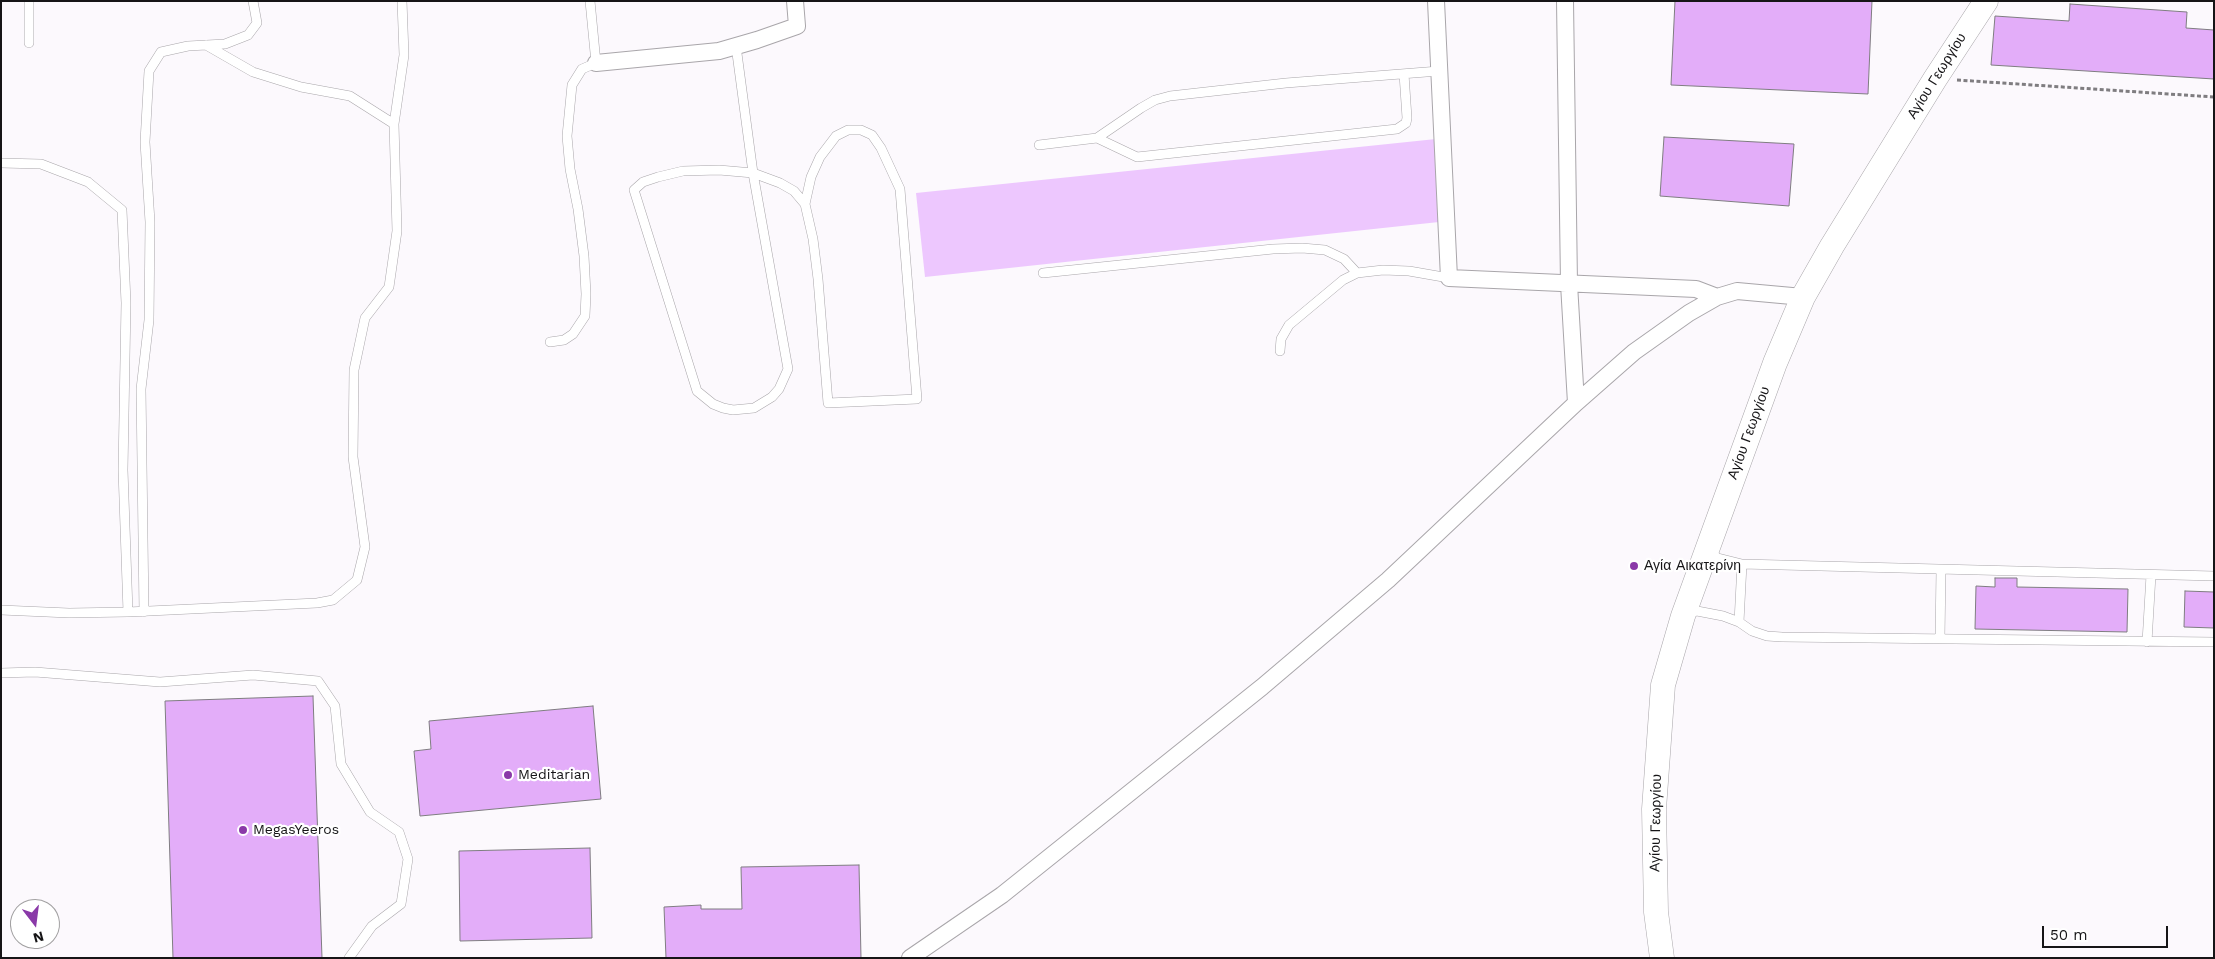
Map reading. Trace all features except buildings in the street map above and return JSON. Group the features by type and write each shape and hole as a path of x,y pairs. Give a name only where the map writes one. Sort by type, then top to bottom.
{"main road":[{"name":"Αγίου Γεωργίου","path":"1662,958 1656,912 1654,809 1663,685 1683,616 1774,363 1803,296 1935,79 1986,1"},
{"name":"Αγίου Γεωργίου","path":"1644,958 1656,912"}],"street":[{"path":"596,63 719,51 736,46 797,26 795,1"},
{"path":"1436,1 1449,278 1696,289 1717,297"},
{"path":"1565,1 1569,284 1576,403"},
{"path":"910,958 1002,896 1262,688 1388,580 1576,403 1634,352 1689,313 1717,297 1737,291 1803,296"}],"lane":[{"path":"28,1 29,43"},
{"path":"144,612 141,389 150,320 150,222 144,142 149,70 161,52 188,46 225,44 248,35 257,24 253,1"},
{"path":"1,610 69,613 144,612 317,603 333,600 357,580 365,547 353,457 354,370 365,318 389,287 397,231 394,124 404,55 402,1"},
{"path":"550,342 564,340 573,334 584,316 586,294 584,256 578,209 570,169 567,136 572,85 582,69 596,63 590,1"},
{"path":"206,45 253,72 301,87 350,96 394,124"},
{"path":"736,46 753,173 788,369 779,389 768,400 754,408 733,410 713,404 697,391 634,190 643,182 683,171 719,170 753,173 794,190 805,204 813,239 818,279 828,403 917,399 900,188 882,148 872,135 861,130 848,130 836,136 820,157 811,177 805,204"},
{"path":"1039,145 1097,138 1141,108 1155,100 1170,96 1286,83 1439,71"},
{"path":"1097,138 1137,157 1397,129 1406,123 1407,118 1404,74"},
{"path":"1,162 41,164 88,182 122,210 126,303 123,470 128,612"},
{"path":"1043,273 1273,249 1302,248 1325,250 1344,259 1357,273"},
{"path":"1280,351 1281,339 1289,325 1343,280 1357,273 1383,270 1409,271 1449,278"},
{"path":"1706,551 1718,558 1742,564 2214,576"},
{"path":"1739,622 1742,564"},
{"path":"1940,638 1941,570"},
{"path":"2147,642 2151,575"},
{"path":"1683,616 1697,611 1723,616 1739,622 1752,631 1767,636 1782,637 2214,642"},
{"path":"1,673 35,672 160,682 253,675 318,681 335,706 341,764 370,812 399,832 408,859 401,904 372,926 349,958"}],"path":[{"path":"1935,79 2214,97"}],"shaded area":[{"path":"1436,139 1439,222 925,277 916,193"}],"place":[{"name":"Αγία Αικατερίνη","path":"1634,566"},
{"name":"Meditarian","path":"508,775"},
{"name":"MegasYeeros","path":"243,830"}]}
